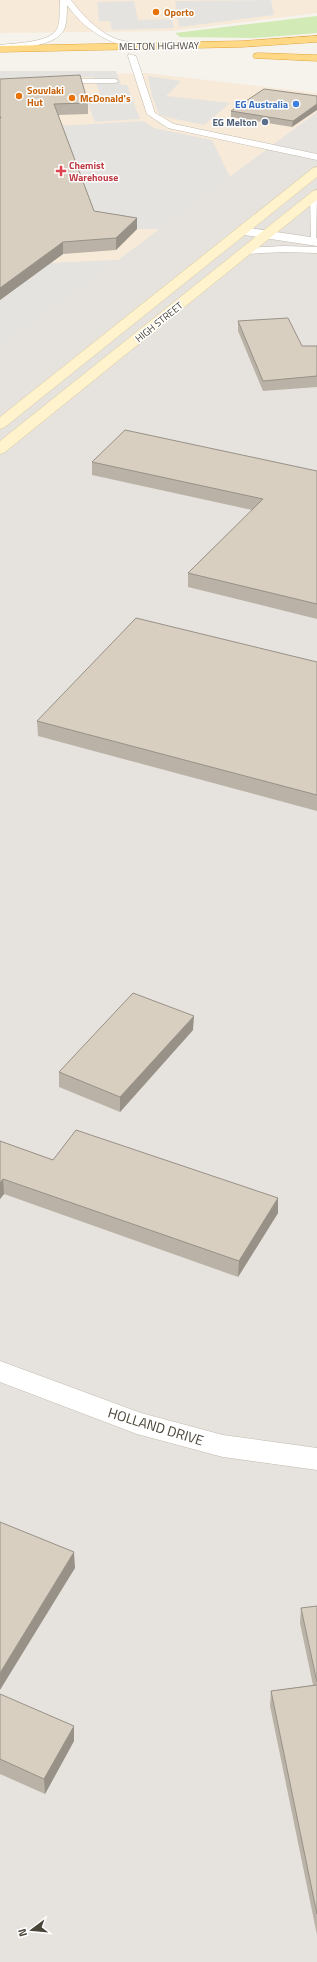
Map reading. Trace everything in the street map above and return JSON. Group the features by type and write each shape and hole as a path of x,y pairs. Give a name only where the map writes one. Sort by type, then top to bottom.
{"highway":[{"name":"MELTON HIGHWAY","path":"0,58 276,43 317,39"},
{"name":"MELTON HIGHWAY","path":"0,48 133,51 205,56"},
{"path":"250,56 317,58"}],"main road":[{"name":"HIGH STREET","path":"0,424 317,171"},
{"name":"HIGH STREET","path":"0,449 315,195"}],"street":[{"path":"243,231 316,244"},
{"name":"HOLLAND DRIVE","path":"0,1371 137,1423 223,1446 317,1459"}],"lane":[{"path":"0,48 33,43 54,37 61,29 66,0"},
{"path":"66,0 76,14 99,33 133,51 151,114 160,120 171,126 317,157"},
{"path":"53,81 116,81"},
{"path":"245,251 283,249 316,244 315,195"}],"shaded area":[{"path":"0,0 317,0 317,13 172,31 0,33"},
{"path":"271,0 274,15 179,27 175,1"},
{"path":"134,1 138,20 172,19 174,28 112,30 110,21 99,21 97,2"},
{"path":"0,71 116,71 121,85 127,85 140,119 95,122 86,98 101,97 94,77 0,78"},
{"path":"146,73 317,93 317,112 118,260 0,266 0,75"},
{"path":"148,76 181,81 166,96 230,103 204,125 166,117 159,114 152,96"},
{"path":"317,112 317,1962 0,1962 0,266 118,260"},
{"path":"143,121 154,128 212,140 230,177 160,229 137,229 94,222 58,126"},
{"path":"118,260 0,345 0,300 50,263"}],"green space":[{"path":"317,16 317,33 255,38 180,37 175,33"}],"building":[{"path":"80,75 88,103 54,104 94,211 137,218 116,238 63,242 0,288 0,79"},
{"path":"264,89 317,96 317,104 293,121 231,111"},
{"path":"288,318 302,346 317,346 317,376 263,381 238,321"},
{"path":"125,430 317,471 317,604 188,573 263,499 92,462"},
{"path":"136,618 317,662 317,795 37,721"},
{"path":"133,993 194,1016 120,1097 59,1072"},
{"path":"76,1130 278,1198 239,1261 3,1179 0,1183 0,1141 53,1160"},
{"path":"0,1522 74,1552 0,1673"},
{"path":"317,1606 317,1682 301,1608"},
{"path":"317,1685 317,1914 271,1691"},
{"path":"0,1694 74,1726 44,1779 0,1759"}],"place":[{"name":"Oporto","path":"156,12"},
{"name":"Souvlaki Hut","path":"19,96"},
{"name":"McDonald's","path":"72,98"},
{"name":"EG Australia","path":"296,104"},
{"name":"EG Melton","path":"265,122"},
{"name":"Chemist Warehouse","path":"61,171"}]}
